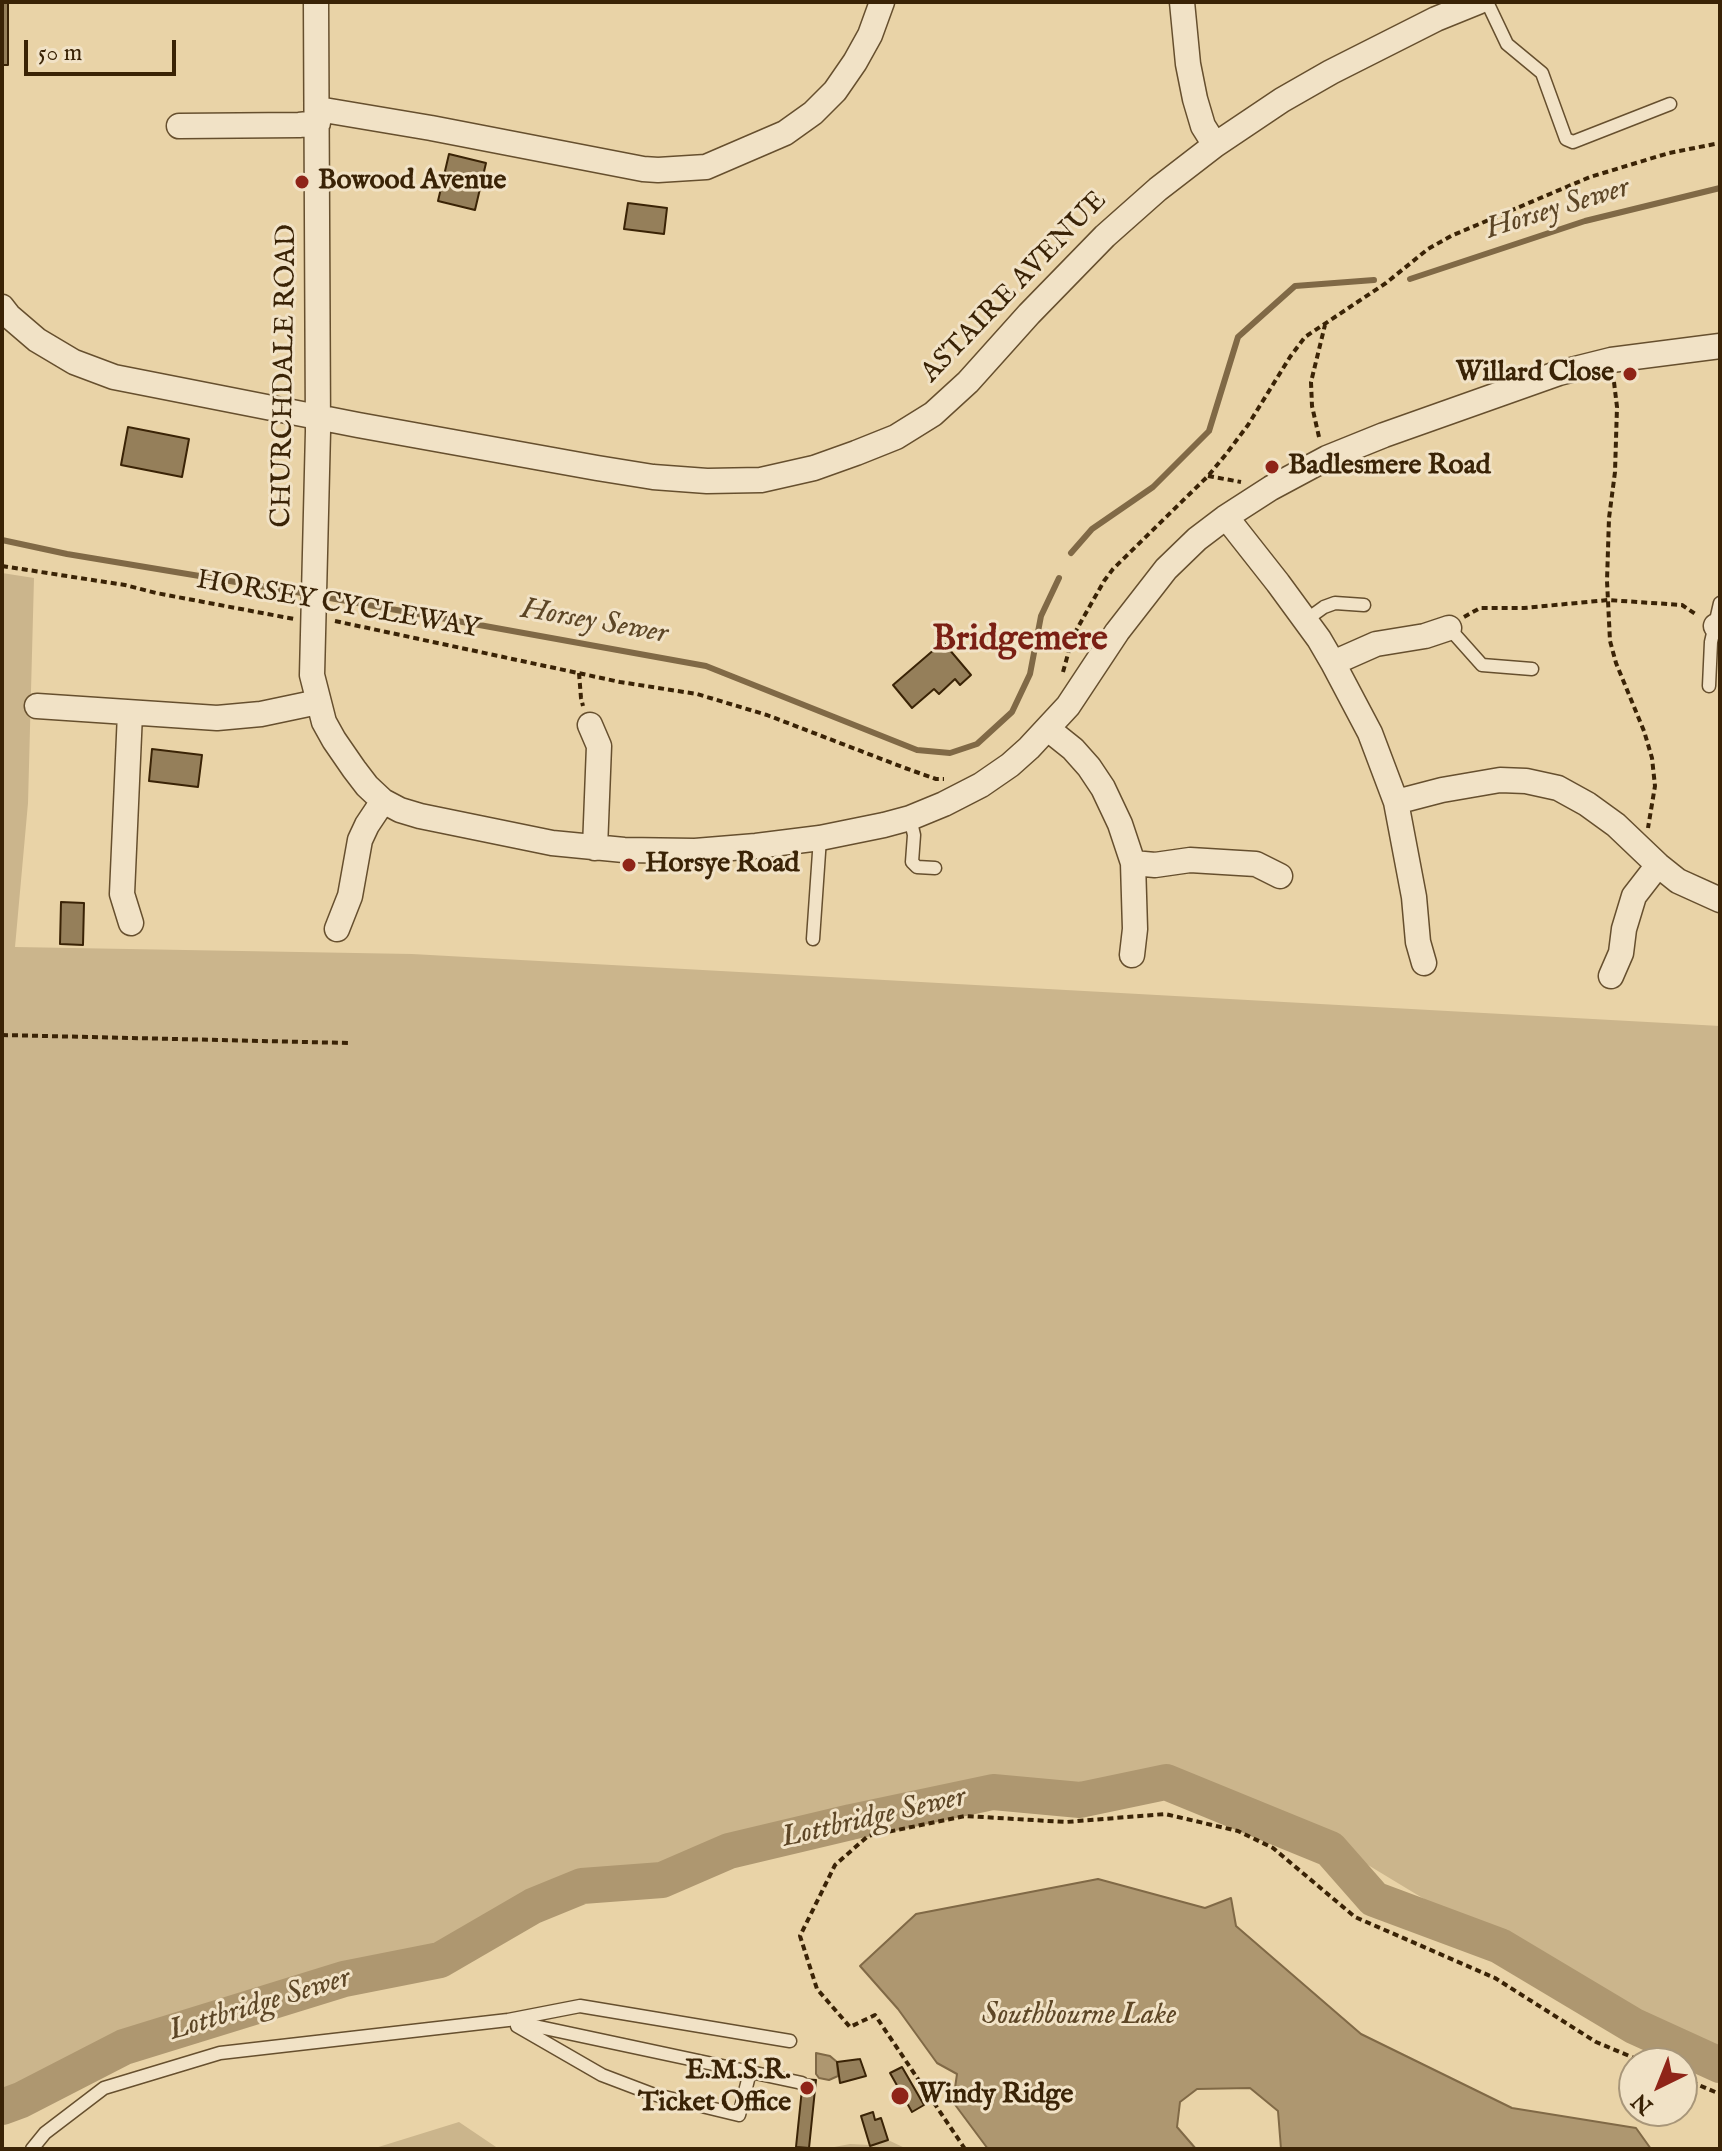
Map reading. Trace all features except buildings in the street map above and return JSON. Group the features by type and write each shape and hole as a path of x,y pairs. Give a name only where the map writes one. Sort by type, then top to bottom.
{"street":[{"name":"CHURCHDALE ROAD","path":"316,2 317,417 312,675 324,722 334,740 367,786 383,801"},
{"path":"179,126 299,125 318,116 352,114 643,169 706,167 785,133 813,113 835,91 855,62 870,35 882,2"},
{"path":"1182,2 1195,99 1203,126 1215,145"},
{"name":"ASTAIRE AVENUE","path":"2,307 37,340 74,362 114,377 653,477 707,481 761,480 814,468 896,437 933,414 968,382 1105,236 1158,189 1215,145 1282,100 1331,72 1436,19 1478,2"},
{"path":"337,929 350,896 360,840 383,801 420,816 552,843 624,850 695,851 820,838 910,818 944,804 981,785 1010,765 1048,729 1166,569 1197,539 1271,488 1327,458 1384,435 1559,373 1611,360 1720,346"},
{"path":"1226,517 1306,620 1370,733 1396,802 1424,963"},
{"path":"1333,663 1376,644 1425,636 1449,628"},
{"path":"37,706 217,718 240,717 318,702"},
{"path":"130,713 122,894 131,923"},
{"path":"590,725 599,746 595,848"},
{"path":"1048,729 1089,767 1120,824 1133,863 1132,955"},
{"path":"1396,802 1500,780 1526,781 1558,788 1616,825 1678,881 1720,900"},
{"path":"1133,863 1155,865 1190,860 1256,864 1280,876"},
{"path":"1611,976 1621,953 1624,929 1634,896 1658,865"}],"lane":[{"path":"1487,2 1507,44 1542,73 1566,139 1573,142 1670,104"},
{"path":"1306,620 1335,603 1364,605"},
{"path":"1709,686 1711,642 1719,619"},
{"path":"1449,628 1482,665 1532,669"},
{"path":"910,818 914,835 912,862 917,867 935,868"},
{"path":"813,939 820,838"},
{"path":"32,2149 45,2133 104,2088 220,2053 508,2020 580,2006 790,2041"},
{"path":"508,2020 802,2083"},
{"path":"508,2020 602,2075 652,2094 739,2115 750,2072"}],"path":[{"path":"1062,673 1073,636 1104,581 1208,476 1248,425 1305,337 1451,236 1590,177 1669,153 1720,143"},
{"path":"1325,322 1311,382 1316,431 1327,458"},
{"path":"1611,360 1617,407 1615,472 1609,518 1610,641 1644,731 1652,758 1655,786 1648,831 1639,846"},
{"name":"HORSEY CYCLEWAY","path":"2,566 125,585 290,619 312,614 579,673 713,698 767,715 936,779 947,779"},
{"path":"1449,628 1480,608 1524,608 1608,600 1682,605 1719,619"},
{"path":"579,673 581,698 590,725"},
{"path":"2,1035 349,1043"},
{"path":"965,2149 875,2015 850,2027 817,1989 800,1936 835,1865 868,1836 965,1816 1066,1822 1165,1814 1238,1831 1273,1848 1355,1917 1495,1978 1596,2042 1618,2051"},
{"path":"1698,2085 1720,2094"}],"shaded area":[{"path":"2,573 34,578 28,803 15,947 412,954 1720,1026 1720,2065 1698,2055 1698,2047 1680,2047 1634,2026 1363,1862 1166,1782 1080,1800 993,1792 729,1851 662,1880 582,1886 533,1906 440,1960 344,1979 124,2047 2,2107"},
{"path":"459,2122 499,2149 372,2149"},
{"path":"888,2140 907,2149 824,2149 850,2144 870,2145"}],"water":[{"name":"Southbourne Lake","path":"1098,1879 1205,1908 1231,1898 1236,1926 1361,2034 1512,2108 1636,2128 1651,2149 1281,2149 1278,2111 1250,2088 1197,2089 1180,2102 1177,2127 1196,2149 988,2149 953,2102 957,2074 937,2063 898,2009 860,1966 916,1914"},
{"path":"816,2053 830,2056 837,2062 838,2076 829,2080 819,2078 816,2074"}],"waterway":[{"name":"Horsey Sewer","path":"1410,279 1585,221 1720,188"},
{"name":"Horsey Sewer","path":"1071,553 1092,529 1153,487 1209,431 1238,337 1295,286 1374,280"},
{"name":"Horsey Sewer","path":"2,540 67,554 308,594"},
{"name":"Horsey Sewer","path":"319,596 706,666 917,750 950,753 977,744 1012,712 1030,674 1041,616 1059,578"},
{"name":"Lottbridge Sewer","path":"2,2107 124,2047 344,1979 440,1960 533,1906 582,1886 662,1880 729,1851 993,1792 1080,1800 1166,1782 1330,1849 1374,1899 1500,1946 1634,2026 1720,2065"}],"place":[{"name":"Bowood Avenue","path":"302,182"},
{"name":"Willard Close","path":"1630,374"},
{"name":"Badlesmere Road","path":"1272,467"},
{"name":"Horsye Road","path":"629,865"},
{"name":"E.M.S.R. Ticket Office","path":"807,2088"},
{"name":"Windy Ridge","path":"900,2096"}],"district":[{"name":"Bridgemere","path":"1020,642"}]}
